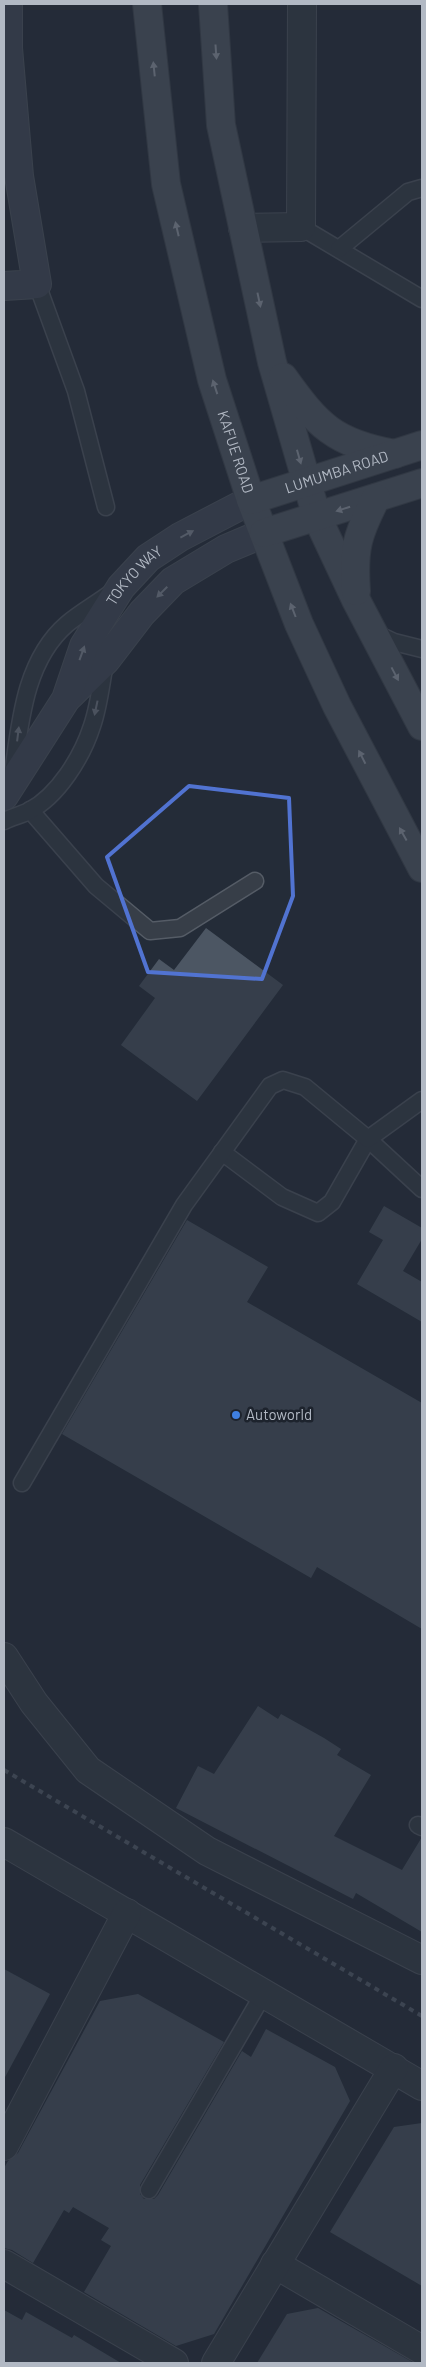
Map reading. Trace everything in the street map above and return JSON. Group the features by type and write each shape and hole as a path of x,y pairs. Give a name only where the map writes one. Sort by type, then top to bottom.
{"main road":[{"path":"4,286 37,284 19,176 8,48 8,4"},
{"name":"KAFUE ROAD","path":"147,4 166,184 212,380 251,500 298,624 337,706 422,868"},
{"path":"212,4 220,125 272,362 307,484 317,517 356,600 422,726"},
{"path":"272,362 312,416 332,432 372,450 395,454"},
{"name":"LUMUMBA ROAD","path":"251,500 307,484 422,445"},
{"path":"264,533 422,483"},
{"path":"356,600 354,569 357,543 360,530 376,498"},
{"name":"TOKYO WAY","path":"66,699 84,646 120,587 148,558 180,537 251,500"},
{"name":"TOKYO WAY","path":"8,790 66,699 106,660 142,613 172,581 226,548 264,533"}],"street":[{"path":"243,228 301,227 302,4"},
{"path":"4,1657 34,1703 88,1770 207,1851 422,1960"},
{"path":"4,1842 264,1992 422,2086"},
{"path":"4,2146 127,1913"},
{"path":"216,2363 394,2068"},
{"path":"4,2264 174,2363"},
{"path":"275,2264 422,2350"}],"lane":[{"path":"339,249 408,192 422,188"},
{"path":"301,227 422,299"},
{"path":"37,284 76,391 106,507"},
{"path":"8,790 26,695 38,664 66,625 120,587"},
{"path":"373,632 394,642 422,649"},
{"path":"4,821 30,810 53,792 84,745 92,726 106,660"},
{"path":"30,810 96,886 150,931 180,928 255,881"},
{"path":"22,1483 184,1205 270,1086 283,1080 305,1086 368,1139 422,1190"},
{"path":"222,1152 282,1197 318,1213 332,1202 368,1139 422,1100"},
{"path":"149,2190 264,1992"}],"highlighted area":[{"path":"189,786 289,798 293,896 262,979 148,972 107,857"}],"building":[{"path":"206,928 283,985 197,1101 121,1045 155,998 139,986 159,959 174,970"},
{"path":"384,1206 422,1228 422,1239 403,1271 422,1282 422,1322 357,1284 383,1240 369,1232"},
{"name":"Autoworld","path":"187,1220 268,1267 247,1302 422,1403 422,1629 317,1567 311,1578 62,1434"},
{"path":"258,1706 278,1719 281,1714 324,1738 341,1749 337,1755 371,1775 334,1836 402,1870 422,1837 422,1932 356,1893 353,1899 176,1808 198,1766 214,1774"},
{"path":"4,1969 50,1994 4,2079"},
{"path":"138,1994 224,2042 140,2185 140,2194 144,2199 154,2199 158,2195 242,2051 251,2057 266,2029 335,2067 350,2101 214,2334 176,2346 84,2292 111,2246 101,2240 109,2228 73,2207 69,2213 64,2210 33,2263 12,2250 4,2248 4,2168 8,2161 18,2153 100,2001"},
{"path":"422,2123 422,2286 330,2232 394,2127"},
{"path":"318,2308 414,2363 257,2363 287,2314"},
{"path":"4,2310 22,2320 26,2312 72,2338 74,2335 121,2363 4,2363"}],"railway":[{"path":"4,1770 422,2016"}],"place":[{"name":"Autoworld","path":"236,1415"}]}
